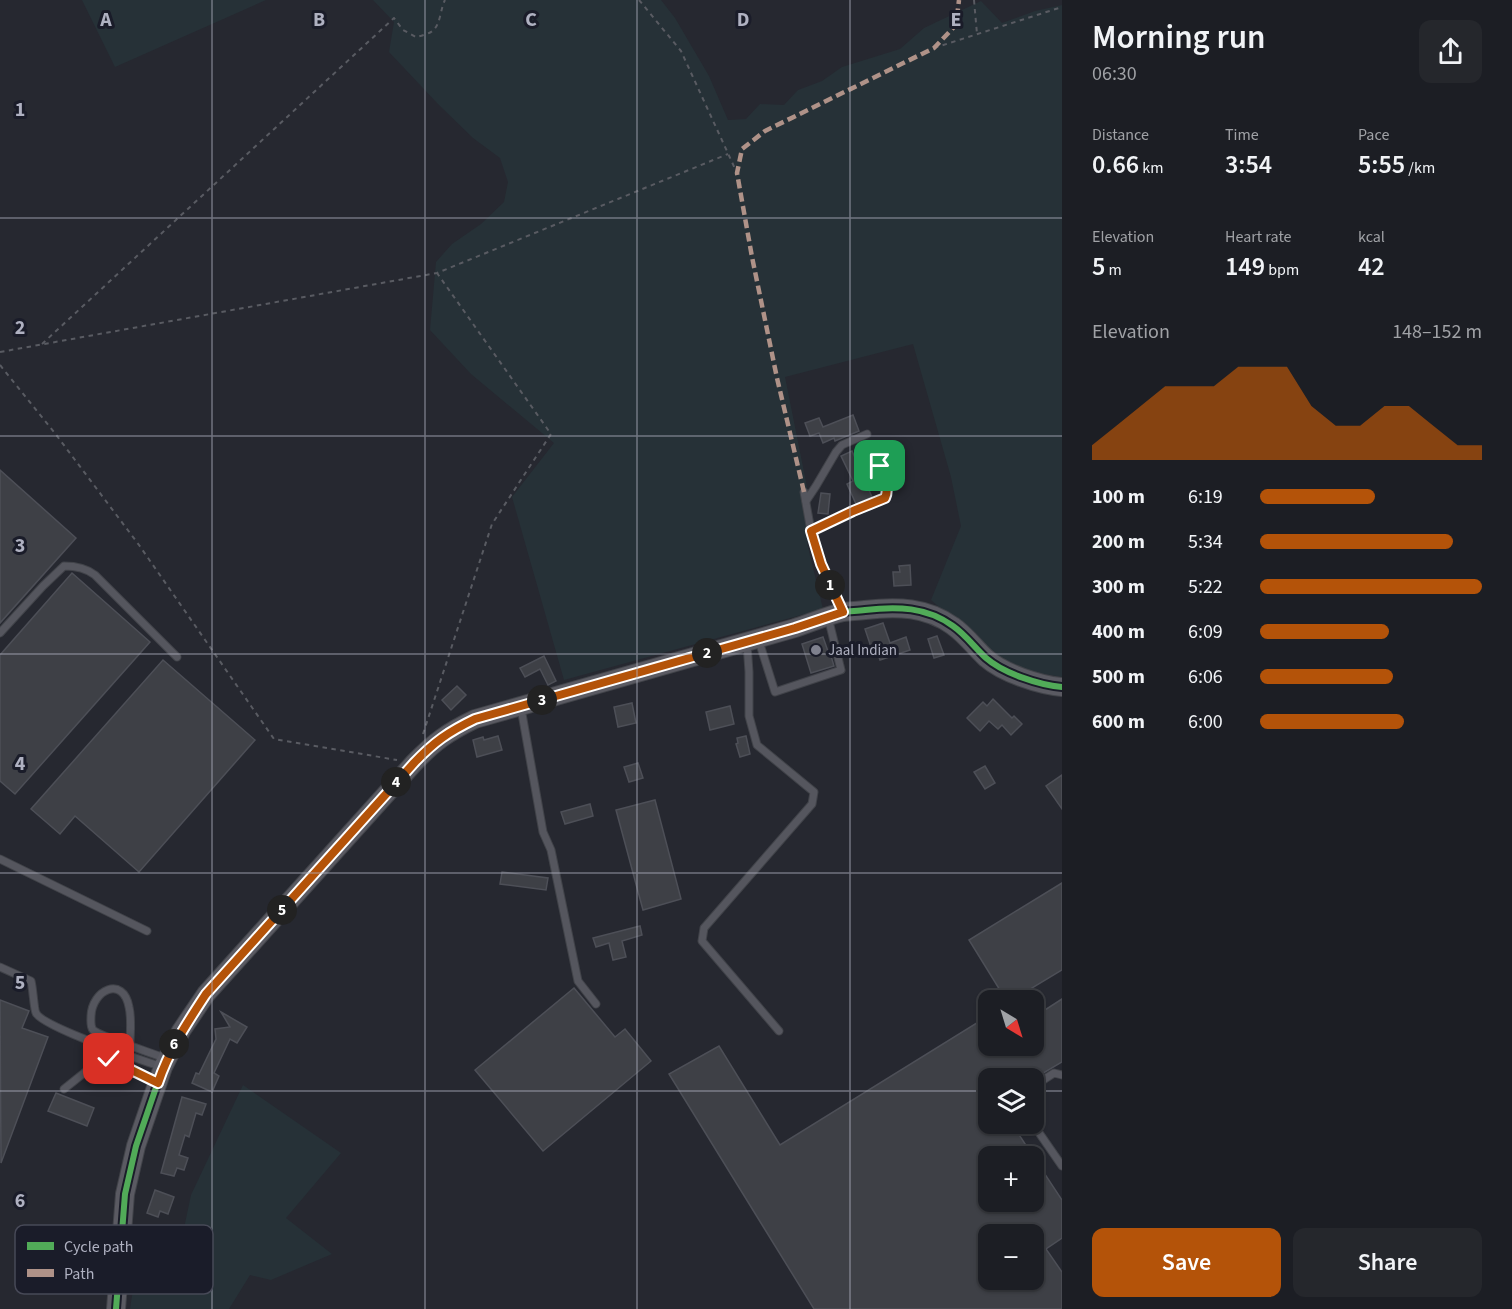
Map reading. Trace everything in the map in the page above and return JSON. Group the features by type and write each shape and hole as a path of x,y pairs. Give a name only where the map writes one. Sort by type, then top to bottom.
{"street":[{"path":"123,1225 125,1194 136,1146 162,1070 181,1031 206,994 414,763 433,743 453,729 475,719 836,615 886,608 915,609 932,614 953,626 1002,670 1062,687"},
{"path":"116,1309 117,1294"}],"lane":[{"path":"806,501 842,445 867,434"},
{"path":"811,531 885,498 887,488 880,466"},
{"path":"753,640 775,692 841,670 836,615 811,531 804,492"},
{"path":"0,633 64,566 73,566 88,570 95,575 177,657"},
{"path":"753,640 749,716 757,745 814,792 812,804 704,928 702,941 779,1030"},
{"path":"521,706 543,832 551,850 578,981 596,1004"},
{"path":"0,859 147,931"},
{"path":"0,967 31,981 35,1012 40,1018 162,1070"},
{"path":"130,1045 130,1008 122,993 110,988 96,998 91,1008 90,1024 94,1031 130,1045 162,1070"},
{"path":"64,1089 105,1059 162,1070"},
{"path":"1044,1080 1054,1073 1062,1075"},
{"path":"1040,1134 1062,1166"}],"path":[{"path":"41,345 394,18 403,30 416,37 433,31 445,0"},
{"path":"639,0 681,51 737,173"},
{"path":"974,0 977,34"},
{"path":"934,48 1062,7"},
{"path":"0,352 437,273 728,154"},
{"path":"421,740 492,524 551,434 437,273"},
{"path":"0,365 139,545 274,739 414,763"}],"shaded area":[{"path":"82,0 266,0 115,67"},
{"path":"373,0 661,0 675,18 709,76 728,120 746,119 760,104 784,105 798,90 822,81 842,67 900,49 924,28 981,1 1002,23 1035,11 1062,5 1062,677 1013,669 931,600 961,526 951,477 913,344 785,377 817,537 807,543 823,609 564,680 512,497 554,443 471,374 430,330 436,262 452,244 481,224 504,202 508,182 500,158 473,138 389,52 394,22"},
{"path":"243,1085 341,1153 286,1218 332,1254 271,1280 250,1275 229,1309 130,1309 132,1294 213,1294 213,1225 185,1225 191,1195"}],"building":[{"path":"853,415 859,431 835,441 834,438 823,443 819,433 810,436 805,423 819,418 823,427"},
{"path":"852,451 872,497 856,504 847,484 853,481 841,456"},
{"path":"0,470 76,538 0,623"},
{"path":"821,493 830,494 828,514 818,513"},
{"path":"910,565 911,585 894,586 893,572 900,572 899,566"},
{"path":"72,573 150,642 15,794 0,781 0,655"},
{"path":"883,623 890,643 906,637 910,650 880,660 875,645 871,647 865,629"},
{"path":"937,636 944,655 934,658 928,639"},
{"name":"Jaal Indian","path":"823,637 834,666 811,673 802,644"},
{"path":"544,656 556,681 548,685 540,669 525,677 520,668"},
{"path":"163,660 255,740 139,872 75,816 60,834 31,809"},
{"path":"457,686 466,695 451,710 442,700"},
{"path":"993,699 1012,718 1014,716 1022,724 1011,735 1002,725 998,729 989,721 980,731 967,718 983,702 987,706"},
{"path":"632,703 636,723 618,727 614,707"},
{"path":"730,706 734,724 710,730 706,712"},
{"path":"498,736 502,750 477,757 473,740"},
{"path":"746,736 750,754 740,757 736,744 738,743 737,738"},
{"path":"638,763 643,778 629,782 624,767"},
{"path":"985,766 995,783 985,789 974,772"},
{"path":"1062,775 1062,809 1046,786"},
{"path":"655,800 681,899 643,910 616,810"},
{"path":"590,804 593,816 565,824 561,812"},
{"path":"502,872 548,878 546,890 500,884"},
{"path":"1062,883 1062,970 1029,990 1000,990 969,940"},
{"path":"640,926 642,935 622,941 626,957 613,960 609,943 596,947 593,938"},
{"path":"574,988 615,1037 625,1029 651,1061 543,1151 475,1070"},
{"path":"1062,999 1062,1062 1044,1073 1044,1068 978,1068 978,1134 1019,1134 1026,1146 978,1146 978,1212 1044,1212 1044,1172 1062,1200 1062,1238 1046,1249 1062,1272 1062,1309 814,1309 669,1074 719,1046 780,1145 978,1022 978,1056 1044,1056 1044,1011"},
{"path":"0,1000 29,1011 22,1028 48,1037 1,1163"},
{"path":"221,1012 247,1027 237,1043 230,1039 214,1073 219,1076 212,1092 192,1083 196,1073 199,1074 216,1039 215,1029 230,1027"},
{"path":"56,1093 94,1108 87,1126 48,1111"},
{"path":"182,1097 206,1104 202,1115 196,1113 189,1137 185,1135 179,1155 188,1158 184,1170 177,1168 174,1176 161,1173"},
{"path":"155,1190 174,1197 168,1214 160,1211 158,1217 147,1213"}],"marked path":[{"path":"804,492 752,257 737,173 742,149 765,131 934,48 956,25 959,0"}],"cycle path":[{"path":"123,1225 125,1194 136,1146 163,1067 181,1031 206,994 414,763 449,733 475,719 837,614 877,609 911,609 933,615 958,630 986,658 1002,669 1032,681 1062,687"},
{"path":"116,1309 117,1294"}],"place":[{"name":"Jaal Indian","path":"816,650"}],"route":[{"path":"109,1059 158,1083 163,1067 181,1031 206,994 414,763 433,743 453,729 475,719 795,628 843,612 821,564 811,531 885,498 887,488 880,466"}]}
